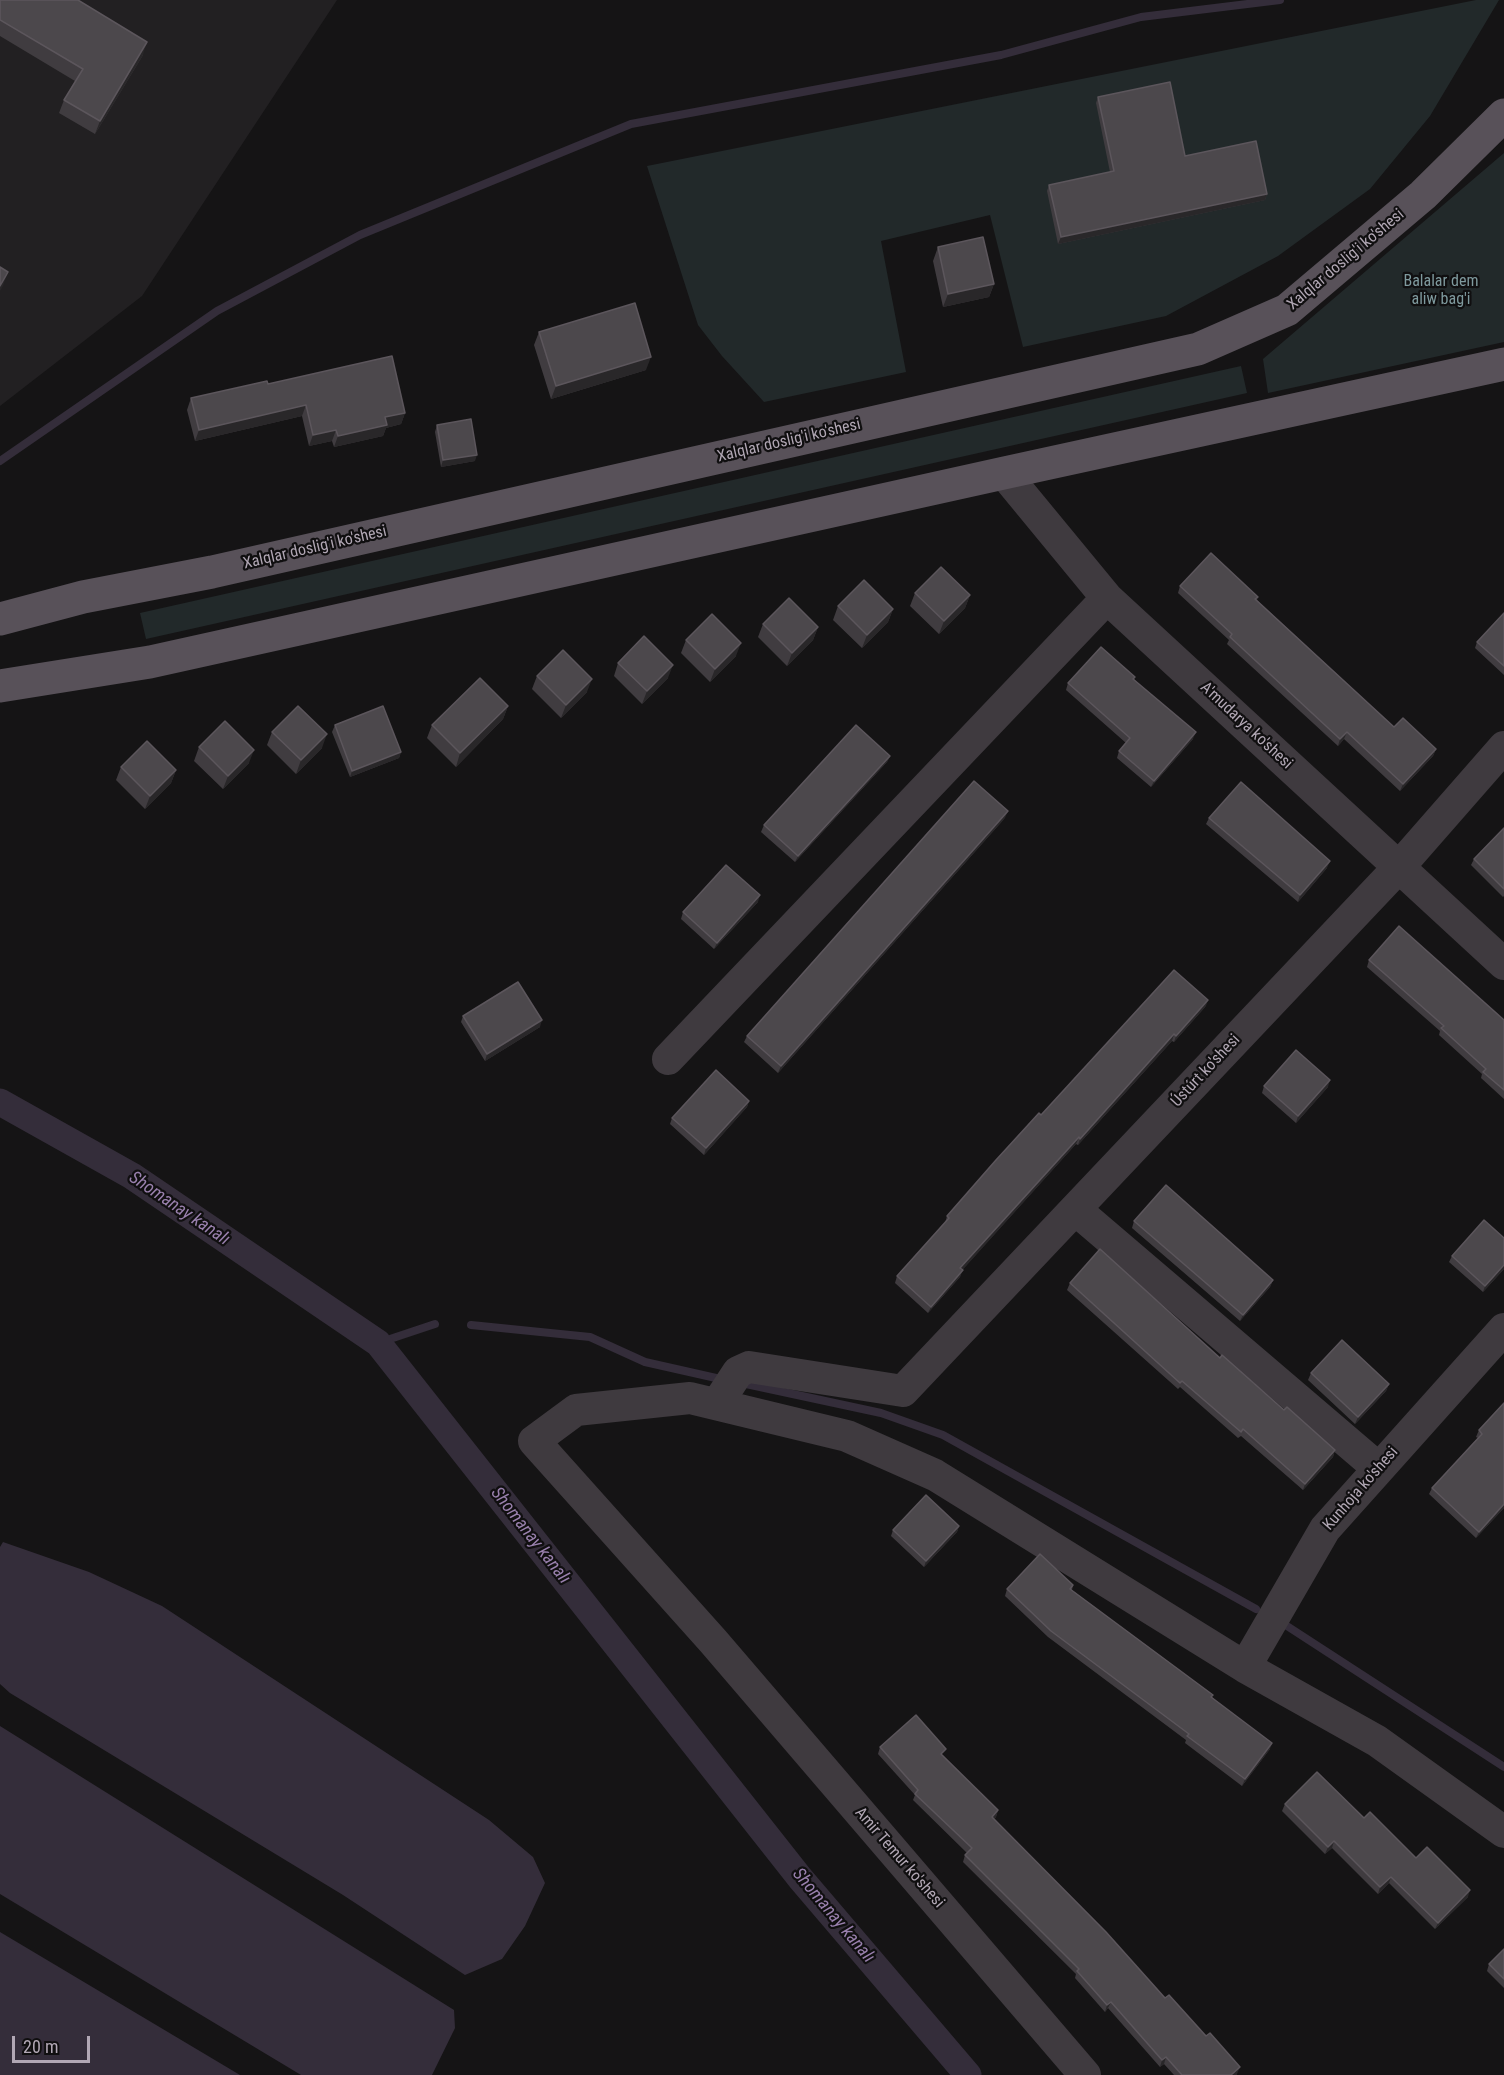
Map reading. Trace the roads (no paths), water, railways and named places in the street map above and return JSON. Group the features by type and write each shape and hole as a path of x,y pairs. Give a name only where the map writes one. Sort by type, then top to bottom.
{"main road":[{"name":"Xalqlar doslig'i ko'shesi","path":"0,619 83,597 212,572 1198,349 1287,310 1423,195 1504,115"},
{"path":"0,686 150,662 1504,364"}],"street":[{"name":"A'mudarya ko'shesi","path":"1004,473 1107,598 1504,964"},
{"path":"668,1059 1107,598"},
{"name":"Ústúrt ko'shesi","path":"717,1404 738,1372 749,1367 903,1391 1399,867 1504,747"},
{"path":"1076,1210 1378,1468"},
{"name":"Kunhoja ko'shesi","path":"1245,1667 1325,1528 1504,1329"},
{"name":"Amir Temur ko'shesi","path":"717,1404 690,1398 576,1410 534,1442 713,1641 1085,2075"},
{"path":"717,1404 848,1436 935,1475 1245,1667 1377,1741 1504,1832"}],"waterway":[{"path":"0,461 217,311 360,235 631,124 1001,55 1141,17 1280,0"},
{"name":"Shomanay kanalı","path":"0,1102 132,1176 378,1343 800,1878 968,2075"},
{"path":"378,1343 435,1324"},
{"path":"471,1325 590,1337 645,1362 716,1378"},
{"path":"746,1384 881,1413 943,1435 1256,1609"},
{"path":"1287,1626 1504,1767"}],"park label":[{"name":"Balalar dem aliw bag'i","path":"1441,291"}]}
